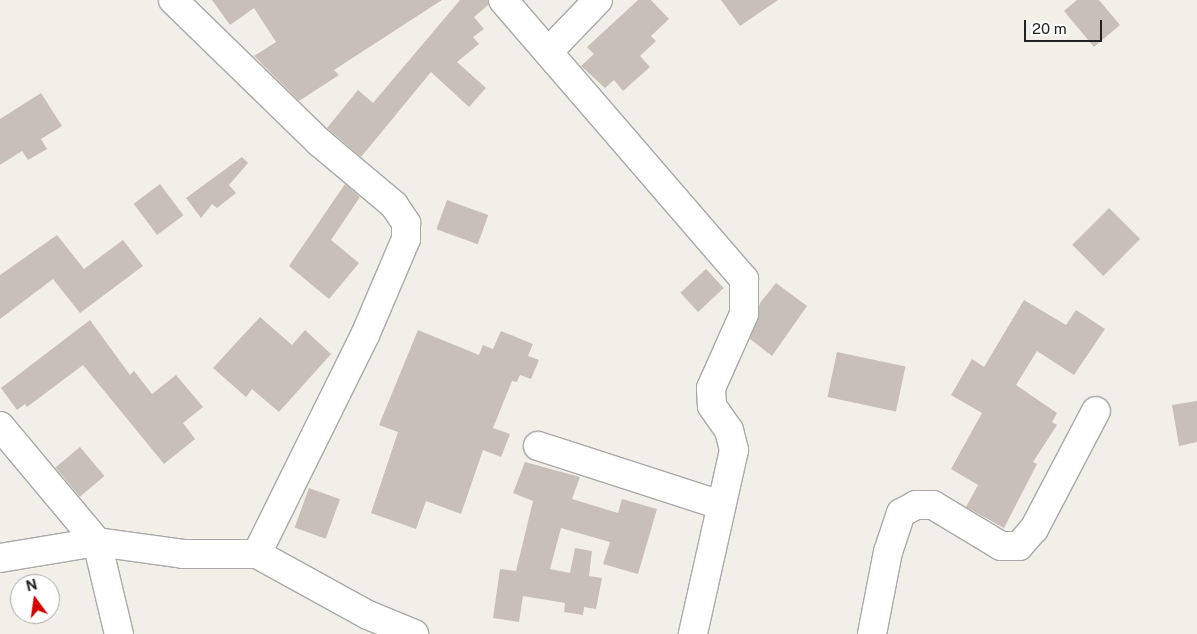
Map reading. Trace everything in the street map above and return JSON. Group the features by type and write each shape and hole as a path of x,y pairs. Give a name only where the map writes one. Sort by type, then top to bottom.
{"street":[{"path":"173,0 319,142 394,205 406,223 406,239 365,335 257,554"},
{"path":"503,0 744,279 744,314 711,388 712,406 734,443 693,634"},
{"path":"548,52 598,0"},
{"path":"872,634 888,552 902,513 916,505 933,505 1001,546 1019,546 1034,529 1096,411"},
{"path":"0,426 97,542 119,634"},
{"path":"538,446 721,505"},
{"path":"0,558 97,542 184,554 257,554 368,615 414,634"}],"building":[{"path":"212,0 442,0 334,70 339,75 299,101 254,56 276,42 254,8 230,25"},
{"path":"460,0 488,0 488,5 474,17 484,29 473,37 479,44 457,62 486,88 469,107 431,72 361,157 327,128 358,90 373,103"},
{"path":"638,0 651,0 669,19 651,36 656,41 640,56 650,67 623,91 614,80 605,88 581,66 594,54 587,47"},
{"path":"721,0 778,0 740,26"},
{"path":"1077,0 1099,0 1120,25 1094,47 1064,11"},
{"path":"41,93 62,126 41,139 47,149 28,160 22,151 0,165 0,119"},
{"path":"242,157 248,163 229,185 236,193 217,208 212,204 201,218 186,198"},
{"path":"160,184 183,215 157,235 134,204"},
{"path":"345,184 360,197 331,240 359,263 329,299 289,266"},
{"path":"447,200 488,215 478,244 436,229"},
{"path":"1109,208 1140,239 1103,276 1072,245"},
{"path":"57,235 84,269 123,240 143,266 80,313 53,279 0,319 0,275"},
{"path":"706,269 724,288 698,312 680,293"},
{"path":"776,283 807,306 772,356 750,339 760,303"},
{"path":"1024,300 1066,325 1076,310 1105,329 1074,375 1037,351 1016,385 1057,413 1052,422 1057,425 1033,462 1037,464 1004,528 966,507 978,485 951,469 982,413 951,395 972,359 984,367"},
{"path":"260,317 292,345 305,330 331,354 279,412 252,389 246,397 213,368"},
{"path":"90,320 130,375 134,371 152,394 176,375 203,407 183,423 195,439 164,464 83,365 27,407 25,404 17,410 1,388"},
{"path":"418,330 479,355 483,345 493,349 501,331 533,344 528,356 539,360 531,379 520,375 517,382 512,381 493,428 510,434 501,457 483,450 461,514 426,501 416,529 371,513 398,432 379,425"},
{"path":"837,352 905,367 896,412 827,397"},
{"path":"1197,401 1197,442 1179,446 1172,405"},
{"path":"80,447 104,476 80,497 55,468"},
{"path":"525,462 580,477 572,499 618,513 622,499 657,509 638,574 603,564 610,542 561,528 550,569 570,573 575,548 592,551 589,576 602,578 596,609 584,607 583,615 564,612 565,603 523,596 519,622 493,618 500,569 516,571 533,501 513,493"},
{"path":"309,488 340,499 326,539 295,527"}]}
